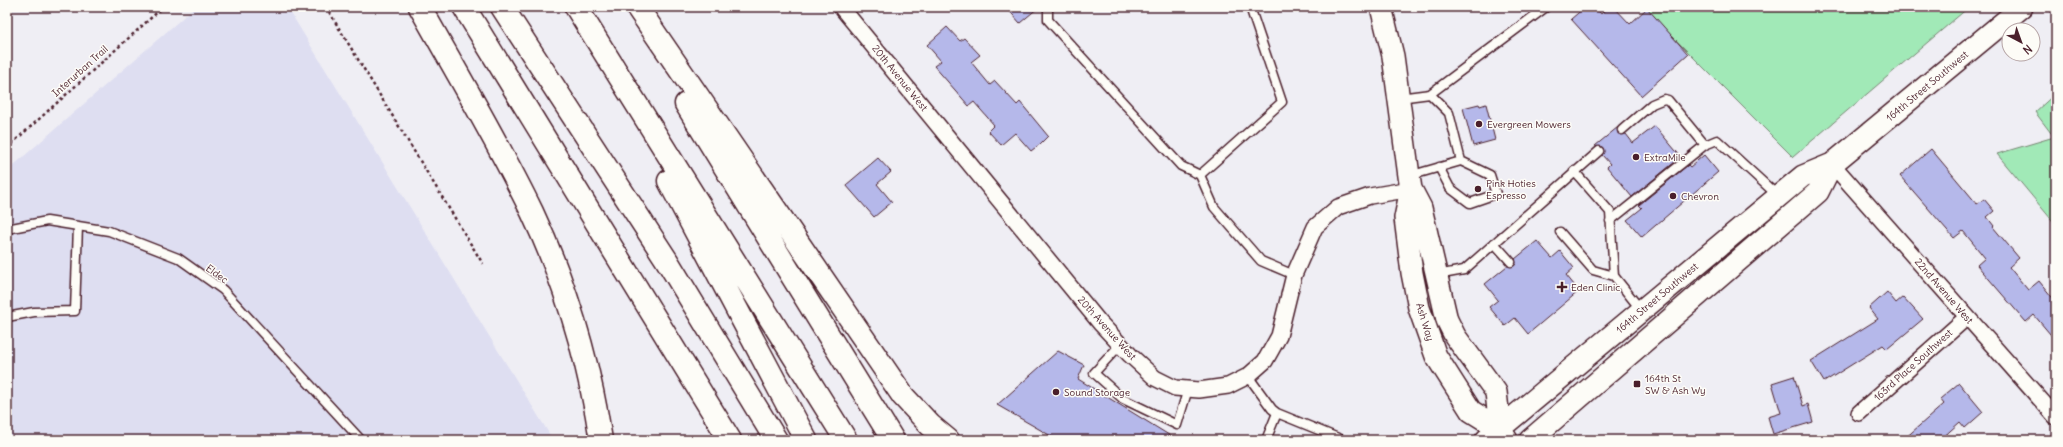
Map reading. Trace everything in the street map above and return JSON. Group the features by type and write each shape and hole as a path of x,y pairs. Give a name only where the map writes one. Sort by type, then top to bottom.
{"highway":[{"path":"420,7 504,157 535,219 555,267 574,322 596,405 601,440"},
{"path":"464,7 730,440"},
{"path":"502,7 666,259 776,440"},
{"path":"628,7 893,440"},
{"path":"637,7 903,396 930,425 948,440"},
{"path":"578,11 806,440"},
{"path":"578,11 846,440"}],"main road":[{"name":"Ash Way","path":"1381,7 1393,56 1410,182 1405,218 1412,273 1419,308 1436,356 1471,411 1498,436"},
{"name":"164th Street Southwest","path":"1498,436 1641,311 1779,196 1804,176 1832,164 2022,7"},
{"name":"164th Street Southwest","path":"1530,440 1818,192 1832,164"},
{"name":"Ash Way","path":"1410,182 1421,208 1447,320 1455,336 1496,392 1498,436"}],"street":[{"name":"20th Avenue West","path":"841,7 1120,345 1155,378 1175,388 1199,390 1228,386 1248,376 1265,360 1279,336 1294,274 1315,227 1338,207 1410,182"},
{"name":"22nd Avenue West","path":"1832,164 2056,417"},
{"name":"163rd Place Southwest","path":"1859,413 1967,317"}],"lane":[{"path":"1048,7 1048,20 1181,166 1200,175 1214,207 1261,261 1294,274"},
{"path":"1200,175 1282,102 1250,7"},
{"path":"1399,98 1430,94 1546,7"},
{"path":"1430,94 1449,113 1461,161"},
{"path":"1622,130 1652,104 1659,100 1668,100 1705,144"},
{"path":"1610,221 1705,144 1717,140 1779,196"},
{"path":"1436,276 1464,270 1574,171 1599,151"},
{"path":"1410,182 1439,167 1461,161 1490,175 1496,194 1470,203 1450,188 1439,167"},
{"path":"1574,171 1610,212 1614,276 1641,311"},
{"name":"Eldec","path":"7,229 47,221 109,231 178,258 223,290 361,440"},
{"path":"7,317 34,312 75,311 78,226"},
{"path":"1560,232 1593,270 1614,276"},
{"path":"1494,243 1511,262"},
{"path":"1120,345 1094,373 1123,399 1177,425 1188,389"},
{"path":"1248,376 1272,409 1278,413 1344,440"},
{"path":"1266,440 1278,413"}],"path":[{"name":"Interurban Trail","path":"7,148 163,7"},
{"path":"326,7 483,264"}],"shaded area":[{"path":"195,7 287,7 553,440 7,440 7,171"}],"green space":[{"path":"1643,7 1969,7 1793,157"},
{"path":"2056,93 2056,225 1997,154 2054,137 2035,112"}],"building":[{"path":"1006,7 1039,7 1020,23"},
{"path":"1585,7 1595,7 1601,14 1608,7 1614,7 1630,24 1647,8 1688,54 1641,96 1571,19"},
{"path":"947,27 960,41 964,38 980,55 971,62 990,85 995,81 1017,105 1020,102 1048,136 1031,151 1015,133 1001,145 988,131 994,125 974,102 969,106 934,66 941,61 927,45"},
{"name":"Evergreen Mowers","path":"1479,104 1480,106 1486,104 1495,140 1473,146 1463,108"},
{"name":"ExtraMile","path":"1655,126 1681,157 1632,197 1607,167 1610,164 1602,155 1604,152 1603,148 1595,146 1618,127 1618,134 1626,134 1633,143"},
{"path":"1931,149 1977,204 1984,199 1994,211 1987,217 1994,226 1993,227 2019,258 2009,267 2028,290 2039,281 2056,302 2056,341 2034,315 2026,322 1977,265 1985,258 1963,231 1954,238 1900,176"},
{"name":"Chevron","path":"1704,155 1718,172 1642,237 1627,220 1642,208 1639,205 1688,165 1690,167"},
{"path":"878,158 891,172 877,184 892,202 874,217 846,185"},
{"path":"1537,241 1552,258 1560,251 1574,268 1566,275 1579,291 1528,334 1515,318 1505,326 1489,307 1498,300 1485,284 1507,266 1514,266 1516,263 1515,259"},
{"path":"1887,292 1896,303 1903,297 1923,319 1887,349 1883,345 1824,382 1811,361 1878,319 1869,308"},
{"name":"Sound Storage","path":"1058,351 1084,365 1078,379 1177,440 1058,440 997,405"},
{"path":"1794,376 1803,406 1808,404 1813,422 1773,434 1768,417 1781,413 1772,383"},
{"path":"1959,383 1983,412 1965,428 1960,422 1940,440 1903,440 1944,404 1940,399"}],"place":[{"name":"Evergreen Mowers","path":"1479,124"},
{"name":"ExtraMile","path":"1636,157"},
{"name":"Pink Hoties Espresso","path":"1478,189"},
{"name":"Chevron","path":"1673,196"},
{"name":"Eden Clinic","path":"1562,287"},
{"name":"164th St SW & Ash Wy","path":"1637,384"},
{"name":"Sound Storage","path":"1056,392"}]}
